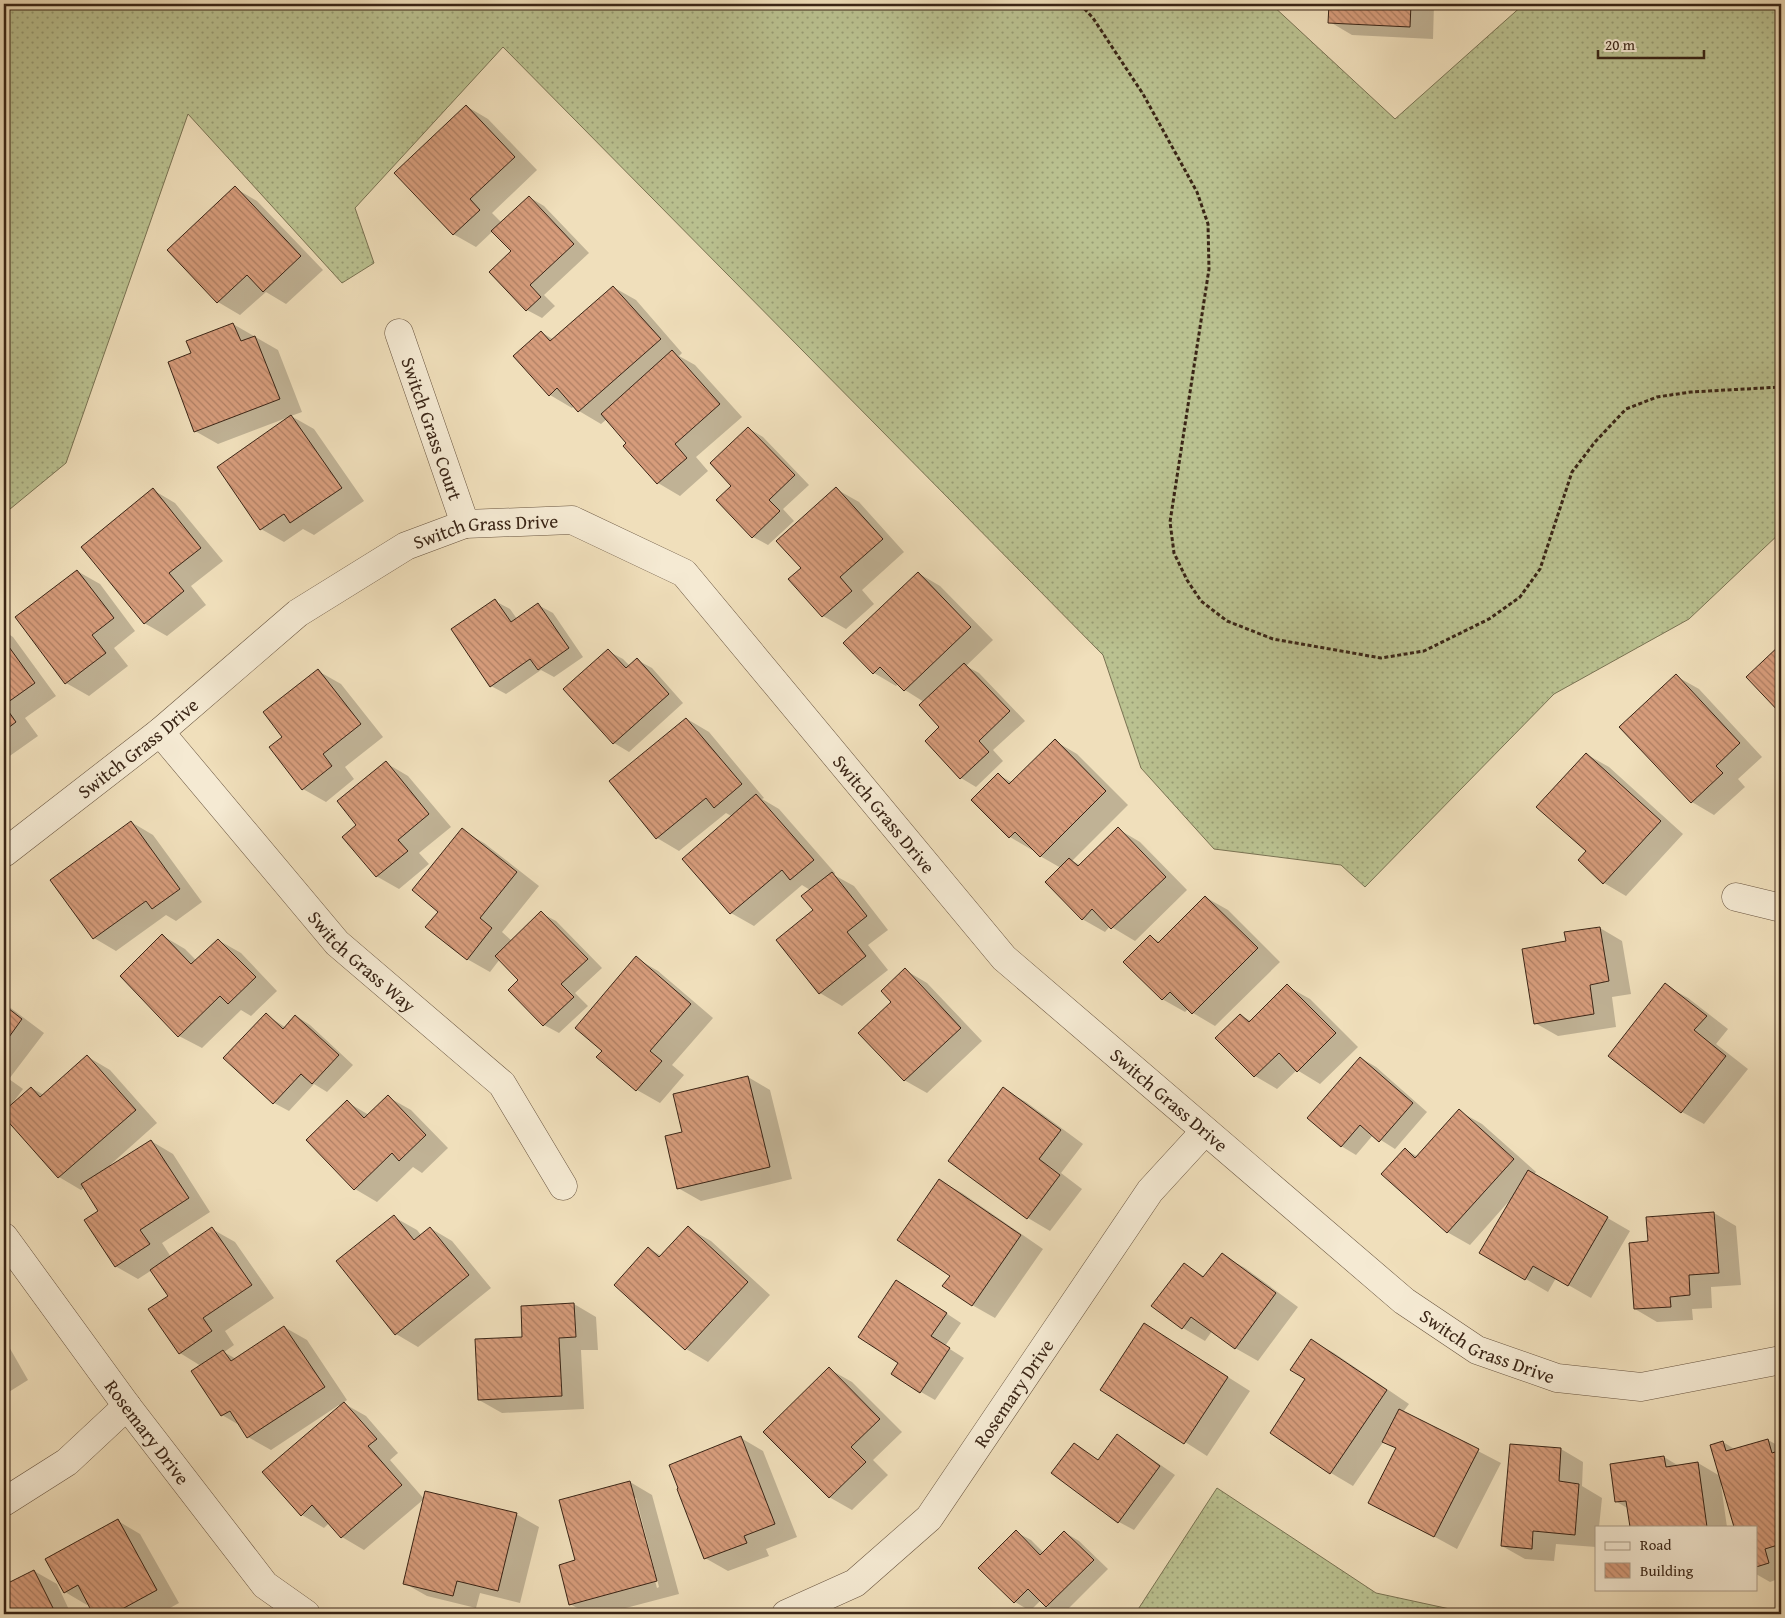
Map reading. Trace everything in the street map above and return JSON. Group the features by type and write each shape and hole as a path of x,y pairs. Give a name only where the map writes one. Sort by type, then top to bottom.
{"street":[{"name":"Switch Grass Court","path":"398,334 465,524"},
{"name":"Switch Grass Drive","path":"4,853 160,732 298,613 406,546 465,524 572,520 684,572 1004,958 1404,1302 1477,1350 1557,1378 1641,1387 1781,1360"},
{"name":"Switch Grass Way","path":"160,732 337,944 502,1084 563,1186"},
{"path":"1736,898 1781,908"},
{"name":"Rosemary Drive","path":"786,1614 855,1583 928,1518 1150,1191 1205,1132"},
{"name":"Rosemary Drive","path":"4,1237 127,1406 265,1585 306,1614"},
{"path":"4,1502 67,1462 127,1406"}],"path":[{"path":"1080,4 1093,18 1143,94 1197,192 1208,224 1209,269 1170,522 1174,553 1187,580 1201,601 1227,621 1273,639 1381,658 1424,651 1489,619 1520,597 1540,568 1572,472 1595,442 1626,409 1657,397 1691,392 1781,386"}],"green space":[{"path":"4,4 1271,4 1395,119 1524,4 1781,4 1781,532 1689,619 1554,694 1365,887 1341,865 1214,849 1141,768 1103,655 503,47 355,208 374,263 342,283 188,114 66,463 4,514"},
{"path":"1217,1488 1376,1593 1473,1614 1135,1614"}],"building":[{"path":"1329,4 1411,4 1410,27 1328,23"},
{"path":"466,105 515,157 470,199 480,210 453,235 394,173"},
{"path":"235,186 301,256 263,292 247,275 217,303 167,250"},
{"path":"529,196 574,244 530,285 541,297 526,311 489,272 511,251 491,231"},
{"path":"613,286 661,339 578,412 557,388 549,396 513,356 541,331 550,341"},
{"path":"233,323 241,341 255,336 280,399 194,432 168,362 191,353 186,341"},
{"path":"672,350 720,404 675,444 687,458 657,484 623,446 626,443 601,414"},
{"path":"291,415 342,488 290,523 284,514 260,530 217,467"},
{"path":"748,427 795,475 769,500 780,511 752,538 716,500 731,486 710,463"},
{"path":"836,487 883,539 840,577 852,591 822,617 788,579 801,568 776,541"},
{"path":"153,488 201,548 169,573 184,591 144,624 81,547"},
{"path":"77,570 114,618 92,635 106,653 65,684 15,617"},
{"path":"918,572 971,627 904,691 880,667 873,674 843,643"},
{"path":"495,599 511,622 538,603 569,648 538,670 530,659 490,687 451,629"},
{"path":"4,640 35,683 4,705"},
{"path":"1781,644 1781,714 1746,677"},
{"path":"608,649 626,668 637,658 669,694 613,744 563,689"},
{"path":"964,663 1010,711 979,741 989,752 960,779 925,741 939,727 919,705"},
{"path":"318,669 361,724 323,754 332,766 302,790 269,747 282,737 263,712"},
{"path":"1676,674 1740,743 1716,766 1723,773 1691,803 1619,727"},
{"path":"4,705 16,722 4,731"},
{"path":"686,718 742,784 714,808 706,798 656,839 609,781"},
{"path":"1055,739 1106,791 1040,857 1015,832 1009,838 971,800 998,773 1009,784"},
{"path":"1586,753 1661,821 1603,884 1578,860 1586,851 1536,807"},
{"path":"386,761 429,814 398,840 408,851 376,877 342,837 356,825 337,801"},
{"path":"756,794 814,860 790,880 782,870 730,914 682,859"},
{"path":"131,821 180,889 152,909 146,901 93,939 50,880"},
{"path":"1118,827 1166,877 1111,929 1092,909 1082,920 1045,882 1069,858 1078,866"},
{"path":"462,828 517,872 480,918 492,928 467,960 425,927 438,912 412,890"},
{"path":"832,872 867,916 847,932 866,956 819,994 776,940 813,910 801,896"},
{"path":"1205,896 1258,948 1192,1014 1170,992 1162,1000 1123,962 1150,935 1158,943"},
{"path":"541,911 588,959 561,984 574,997 543,1026 508,990 518,980 495,956"},
{"path":"1600,927 1609,981 1590,985 1594,1014 1534,1024 1522,949 1566,941 1564,932"},
{"path":"162,934 191,964 218,939 256,977 228,1004 220,996 178,1037 120,976"},
{"path":"636,956 691,1004 650,1051 662,1061 636,1091 596,1057 602,1051 575,1028"},
{"path":"905,968 961,1028 904,1081 858,1033 891,1002 881,991"},
{"path":"1665,983 1707,1016 1694,1030 1726,1056 1681,1113 1608,1056"},
{"path":"1287,984 1336,1033 1297,1072 1279,1053 1254,1077 1215,1038 1240,1014 1249,1022"},
{"path":"4,1005 22,1019 4,1044"},
{"path":"266,1013 283,1029 295,1015 339,1055 312,1084 301,1074 273,1104 223,1058"},
{"path":"87,1055 136,1110 58,1178 4,1117 4,1111 31,1087 40,1097"},
{"path":"1360,1057 1413,1103 1379,1142 1360,1125 1341,1147 1307,1118"},
{"path":"748,1076 770,1167 677,1189 665,1136 682,1132 673,1094"},
{"path":"1003,1087 1061,1130 1039,1159 1060,1175 1027,1219 948,1161"},
{"path":"388,1095 426,1135 399,1161 392,1153 354,1190 306,1140 347,1100 364,1118"},
{"path":"1459,1109 1514,1159 1447,1233 1381,1174 1405,1148 1415,1158"},
{"path":"151,1140 189,1198 140,1230 150,1244 115,1267 84,1220 98,1211 81,1184"},
{"path":"1528,1170 1608,1217 1568,1286 1533,1266 1525,1280 1479,1253"},
{"path":"939,1179 1021,1235 972,1306 942,1286 950,1276 897,1240"},
{"path":"1714,1212 1719,1273 1689,1275 1690,1295 1670,1297 1671,1307 1634,1309 1629,1243 1648,1241 1646,1217"},
{"path":"394,1215 414,1240 430,1227 469,1275 395,1335 336,1261"},
{"path":"688,1226 748,1282 685,1350 614,1285 648,1247 659,1257"},
{"path":"212,1227 252,1285 203,1318 212,1331 179,1354 148,1309 168,1296 150,1270"},
{"path":"1222,1253 1276,1293 1235,1349 1191,1317 1182,1329 1151,1306 1184,1263 1203,1277"},
{"path":"896,1280 947,1313 931,1336 950,1348 920,1393 891,1374 898,1363 858,1337"},
{"path":"574,1303 576,1337 559,1338 562,1396 478,1400 475,1339 522,1337 521,1306"},
{"path":"1144,1323 1228,1377 1184,1444 1100,1390"},
{"path":"284,1326 325,1387 247,1438 230,1411 221,1416 191,1371 223,1350 231,1361"},
{"path":"1311,1339 1387,1390 1330,1474 1270,1433 1305,1379 1290,1370"},
{"path":"829,1367 880,1419 851,1447 866,1462 829,1498 763,1432"},
{"path":"344,1402 377,1439 368,1446 402,1485 341,1538 312,1505 301,1516 262,1472"},
{"path":"1399,1409 1479,1449 1434,1537 1368,1503 1396,1448 1382,1442"},
{"path":"1117,1434 1160,1466 1118,1523 1051,1473 1074,1443 1098,1460"},
{"path":"741,1436 775,1524 744,1536 747,1543 704,1559 669,1465"},
{"path":"1768,1439 1772,1453 1781,1450 1781,1544 1765,1549 1769,1563 1758,1566 1758,1526 1734,1526 1710,1445 1723,1441 1726,1451"},
{"path":"1510,1444 1561,1448 1559,1481 1579,1484 1575,1535 1533,1531 1532,1549 1501,1546"},
{"path":"1664,1456 1666,1467 1698,1462 1707,1526 1630,1526 1626,1501 1615,1502 1610,1464"},
{"path":"630,1481 657,1581 569,1605 559,1565 575,1560 559,1500"},
{"path":"425,1491 517,1513 498,1591 457,1581 453,1596 403,1584"},
{"path":"118,1519 157,1590 113,1614 93,1614 78,1585 64,1593 45,1559"},
{"path":"1016,1530 1040,1555 1064,1531 1094,1560 1046,1607 1028,1589 1014,1603 978,1568"},
{"path":"34,1570 56,1614 4,1614 4,1585"}]}
